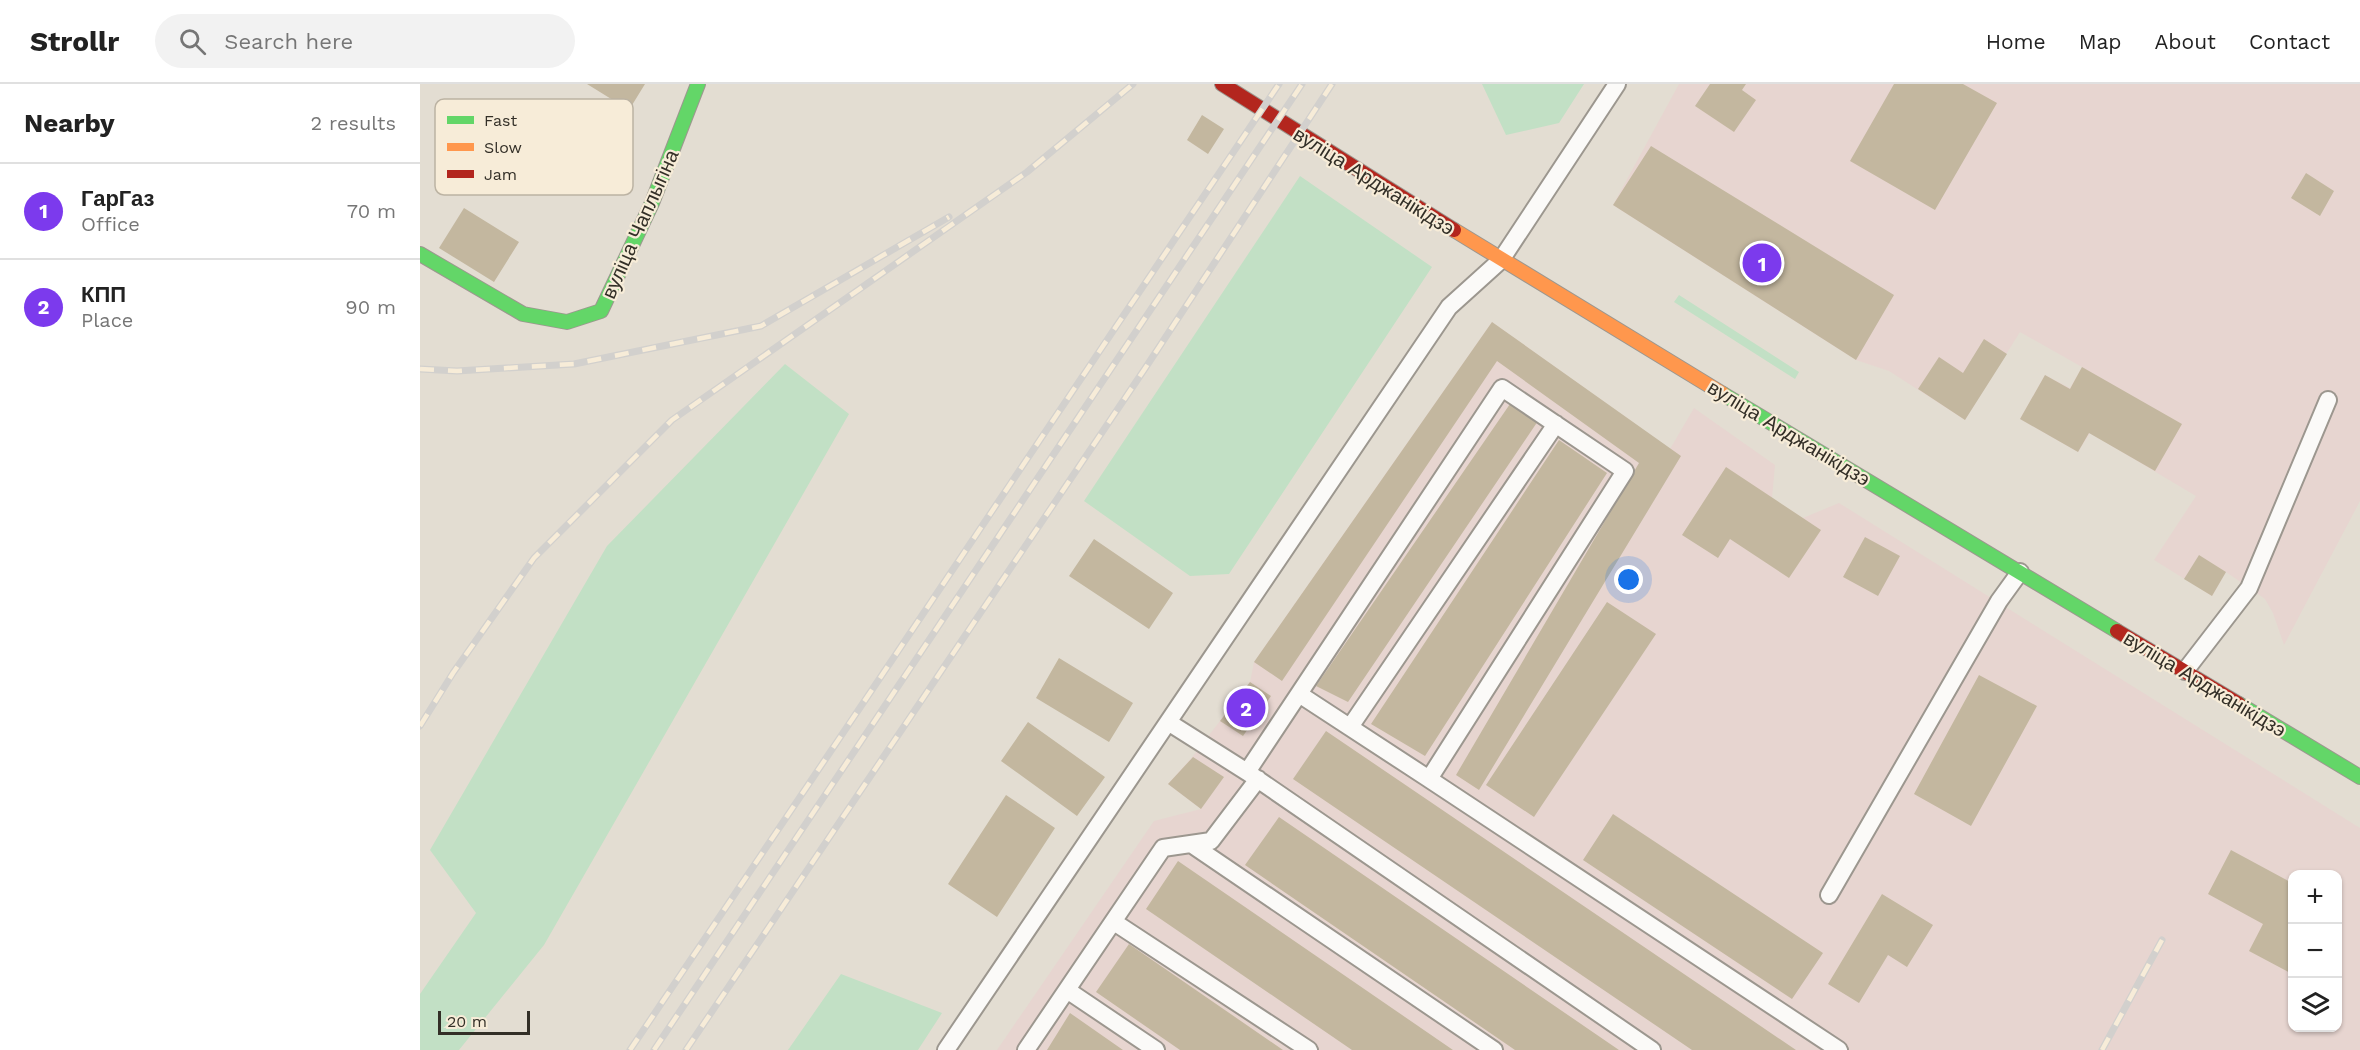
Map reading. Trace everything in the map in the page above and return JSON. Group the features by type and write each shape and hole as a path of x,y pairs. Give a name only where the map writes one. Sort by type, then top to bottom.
{"main road":[{"name":"вуліца Чаплыгіна","path":"420,254 523,314 567,322 601,311 652,203 698,84"},
{"name":"вуліца Арджанікідзэ","path":"1222,84 1501,260 2360,777"}],"lane":[{"path":"946,1050 1449,307 1501,260 1617,84"},
{"path":"1026,1050 1163,849 1211,841 1299,694 1502,388 1625,471 1429,779"},
{"path":"2185,671 2249,588 2328,400"},
{"path":"1350,727 1556,424"},
{"path":"1829,895 1993,611 2020,572"},
{"path":"1299,694 1839,1050"},
{"path":"1168,722 1252,776 1652,1050"},
{"path":"1191,844 1494,1050"},
{"path":"1114,921 1309,1050"},
{"path":"1067,990 1156,1050"}],"shaded area":[{"path":"1679,84 2360,84 2360,501 2284,645 2273,613 2265,599 2226,572 2212,596 2154,560 2196,496 2090,433 2078,452 2020,419 2045,375 2070,388 2082,367 2020,332 1965,420 1889,371 1856,360 1613,205"},
{"path":"1492,322 1670,449 1694,408 1775,465 1772,498 1803,518 1839,503 2360,828 2360,1050 997,1050 1154,821 1201,809 1168,784 1193,756 1250,682 1254,662"}],"green space":[{"path":"1482,84 1584,84 1559,123 1506,135"},
{"path":"1300,176 1432,267 1229,574 1190,576 1084,501"},
{"path":"1679,295 1799,372 1795,379 1674,302"},
{"path":"785,364 849,414 544,945 459,1050 420,1050 420,994 476,913 430,850 607,546"},
{"path":"841,974 942,1013 918,1050 788,1050"}],"building":[{"path":"587,84 645,84 633,104 633,99 611,99"},
{"path":"1710,84 1746,84 1742,90 1756,100 1734,132 1695,106"},
{"path":"1894,84 1963,84 1997,103 1935,210 1850,161"},
{"path":"1202,115 1224,129 1208,154 1187,140"},
{"path":"1651,146 1894,295 1856,360 1613,205"},
{"path":"2306,173 2334,191 2320,216 2291,198"},
{"path":"464,208 519,242 494,282 439,248"},
{"path":"1492,322 1681,456 1479,790 1456,775 1639,463 1497,361 1282,681 1254,662"},
{"path":"1984,339 2007,354 1965,420 1918,389 1939,357 1963,373"},
{"path":"2082,367 2182,424 2155,471 2089,433 2078,452 2020,419 2045,375 2070,389"},
{"path":"1510,404 1538,421 1348,702 1316,686"},
{"path":"1559,440 1607,473 1425,756 1371,724"},
{"path":"1726,467 1821,530 1789,578 1730,539 1718,558 1682,535"},
{"path":"1865,537 1900,556 1878,596 1843,577"},
{"path":"1094,539 1173,593 1149,629 1069,576"},
{"path":"2199,555 2226,572 2212,596 2184,579"},
{"path":"1607,602 1656,634 1534,817 1486,785"},
{"path":"1059,658 1133,703 1109,742 1036,698"},
{"path":"1979,675 2037,706 1971,826 1914,794"},
{"path":"1250,682 1271,696 1243,736 1220,721"},
{"path":"1028,722 1105,777 1077,816 1001,761"},
{"path":"1326,731 1796,1050 1692,1050 1293,779"},
{"path":"1193,757 1224,777 1201,809 1168,784"},
{"path":"1006,795 1055,828 997,917 948,884"},
{"path":"1613,814 1823,953 1792,999 1583,860"},
{"path":"1279,817 1619,1050 1515,1050 1245,865"},
{"path":"2231,850 2288,881 2288,972 2249,951 2263,924 2208,894"},
{"path":"1178,861 1453,1050 1352,1050 1146,909"},
{"path":"1882,894 1933,925 1907,967 1888,955 1859,1003 1828,984"},
{"path":"1129,944 1283,1050 1180,1050 1096,992"},
{"path":"1070,1013 1123,1050 1047,1050"}],"railway":[{"path":"420,726 453,673 534,558 672,420 1027,172 1133,84"},
{"path":"630,1050 1279,84"},
{"path":"654,1050 1302,84"},
{"path":"686,1050 1144,370 1332,84"},
{"path":"420,369 457,371 574,364 761,326 949,217"},
{"path":"2102,1050 2162,940"}],"traffic: fast":[{"path":"420,254 523,314 567,322 601,311 652,203 698,84"},
{"path":"1723,394 2117,631"},
{"path":"2239,704 2360,777"}],"traffic: slow":[{"path":"1454,230 1723,394"}],"traffic: jam":[{"path":"1222,84 1454,230"},
{"path":"2117,631 2239,704"}],"place":[{"name":"ГарГаз","path":"1762,263"},
{"name":"КПП","path":"1246,708"}]}
